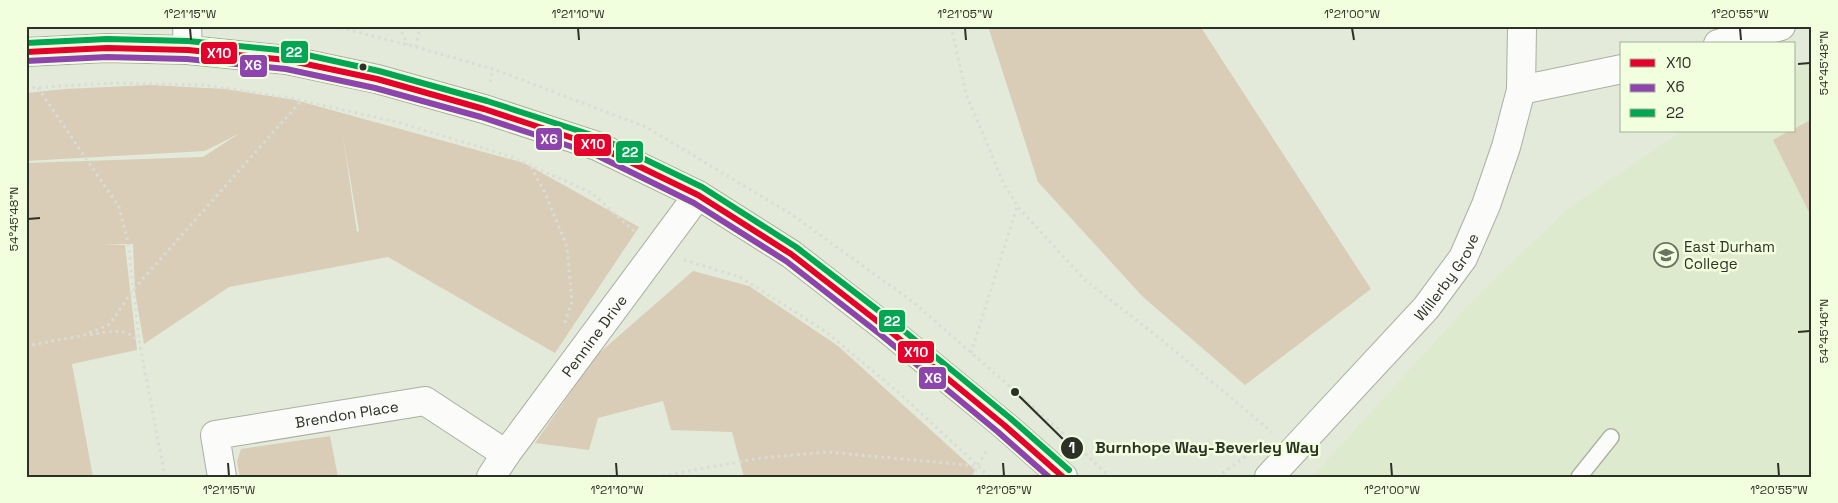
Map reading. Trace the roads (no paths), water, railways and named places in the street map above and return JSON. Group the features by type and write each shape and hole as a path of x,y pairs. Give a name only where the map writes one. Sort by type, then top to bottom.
{"street":[{"name":"Willerby Grove","path":"1269,477 1426,308 1463,258 1486,205 1506,147 1521,90 1522,26"},
{"path":"1725,42 1781,26"},
{"path":"26,52 107,48 188,38 377,79 484,108 597,146 698,195 791,254 894,334 1004,425 1063,477"},
{"path":"1521,90 1620,69"},
{"name":"Pennine Drive","path":"491,477 506,454 698,195"},
{"name":"Brendon Place","path":"222,477 215,434 425,401 506,454"}],"lane":[{"path":"1579,477 1612,437"}],"place":[{"name":"East Durham College","path":"1666,255"},
{"name":"Burnhope Way-Beverley Way","path":"1015,392"}]}
